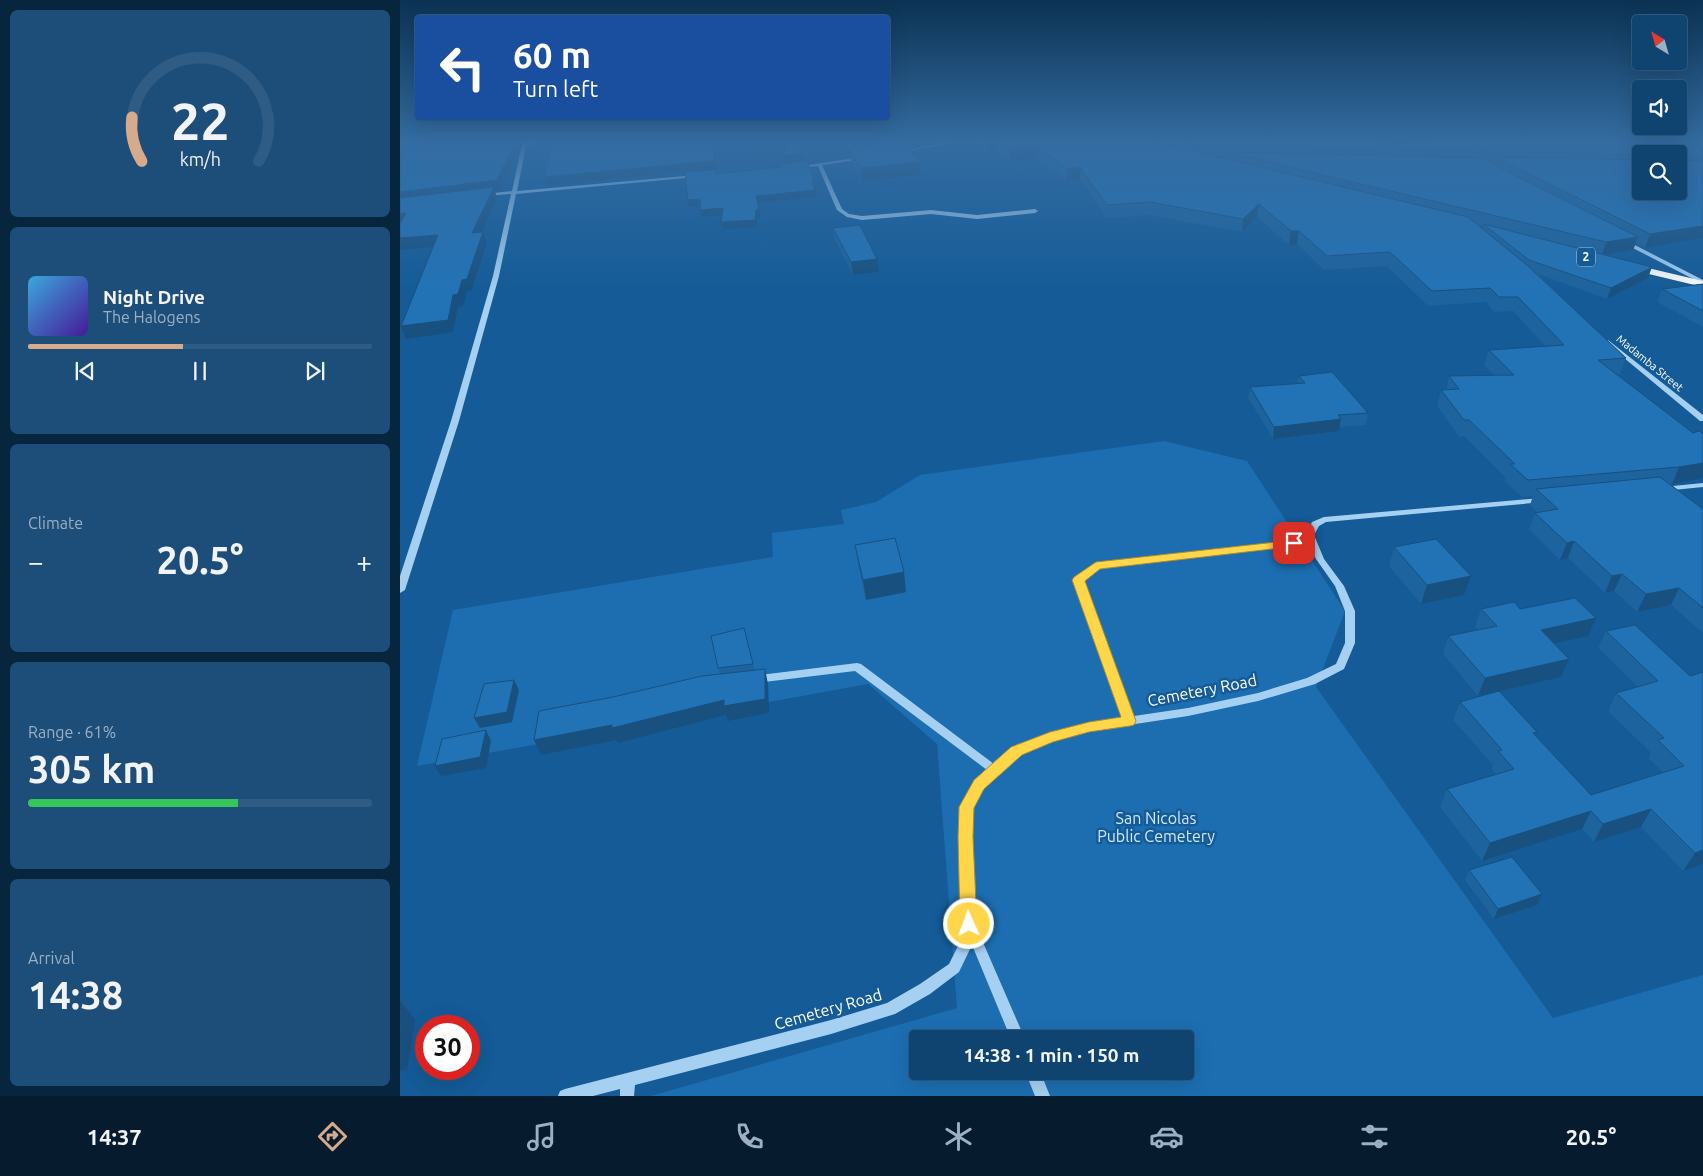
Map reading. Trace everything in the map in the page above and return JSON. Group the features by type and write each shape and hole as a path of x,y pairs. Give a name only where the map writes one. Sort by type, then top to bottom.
{"highway":[{"path":"1618,264 1703,283"}],"street":[{"path":"482,195 522,191"},
{"path":"832,191 840,210 854,217 869,218 931,212 977,217 1035,212"},
{"path":"400,590 455,421 496,276 513,192"},
{"path":"1618,238 1703,283"},
{"name":"Madamba Street","path":"1604,339 1703,419"},
{"path":"1654,490 1703,485"},
{"path":"1130,721 1078,580 1096,566 1312,541 1310,536 1312,529 1315,524 1324,520 1548,500"},
{"name":"Cemetery Road","path":"565,1096 831,1027 890,1009 925,989 954,968 966,943 969,924 965,837 967,807 979,784 1016,751 1050,737 1089,727 1258,697 1311,681 1340,666 1350,644 1350,611 1339,586 1320,559 1312,541"},
{"path":"744,680 856,667 995,770"},
{"path":"969,924 1014,1030"},
{"path":"627,1096 628,1080"},
{"path":"1036,1080 1043,1096"}],"green space":[{"name":"San Nicolas Public Cemetery","path":"1164,441 1247,461 1345,611 1316,687 1553,1018 1703,975 1703,1096 651,1096 957,1008 937,744 868,684 417,766 453,610 773,557 772,533 844,524 841,510 876,502 920,475"}],"building":[{"path":"459,191 492,191 472,233 483,232 467,279 462,280 458,294 453,295 448,320 401,326 438,235 400,238 400,223 406,213 400,214 400,198"},
{"path":"687,191 804,191 756,196 759,209 756,210 755,220 721,222 723,208 700,210 700,199 688,200"},
{"path":"1097,191 1360,191 1468,217 1528,266 1626,358 1598,360 1693,433 1699,431 1703,434 1703,463 1679,467 1528,480 1510,464 1515,464 1469,420 1464,420 1441,390 1459,389 1449,376 1514,375 1489,350 1564,345 1518,297 1499,297 1490,288 1432,291 1390,252 1327,256 1299,231 1291,231 1259,204 1243,219 1150,202 1107,205"},
{"path":"1391,191 1547,191 1638,237 1606,242"},
{"path":"1564,191 1632,191 1632,200 1687,200 1687,191 1703,191 1703,226 1650,234"},
{"path":"1483,224 1652,267 1611,288 1529,260"},
{"path":"860,225 877,259 851,262 833,228"},
{"path":"1703,284 1703,311 1662,289"},
{"path":"1332,372 1368,413 1338,415 1341,419 1274,427 1250,387 1305,383 1299,376"},
{"path":"1660,477 1703,509 1703,608 1679,588 1646,594 1622,574 1612,576 1574,541 1567,543 1535,513 1558,509 1536,489"},
{"path":"895,538 904,572 863,580 855,545"},
{"path":"1436,539 1471,576 1427,585 1394,547"},
{"path":"1575,598 1596,618 1541,630 1569,659 1485,678 1448,636 1497,626 1481,609 1514,602 1520,609"},
{"path":"1635,625 1690,676 1703,672 1703,850 1695,853 1651,809 1603,824 1591,811 1490,843 1447,789 1514,769 1498,751 1502,750 1460,702 1499,691 1537,732 1533,733 1591,795 1684,766 1658,740 1664,738 1616,693 1658,681 1606,631"},
{"path":"744,628 753,664 718,668 711,636"},
{"path":"765,669 765,699 724,706 724,700 612,728 612,725 534,740 539,711 613,697 702,676"},
{"path":"514,680 507,712 474,718 484,684"},
{"path":"486,730 480,757 435,766 442,739"},
{"path":"1512,857 1542,894 1498,909 1469,870"}],"route":[{"path":"969,924 965,837 967,807 979,784 1016,751 1050,737 1089,727 1130,721 1078,580 1096,566 1294,543"}]}
